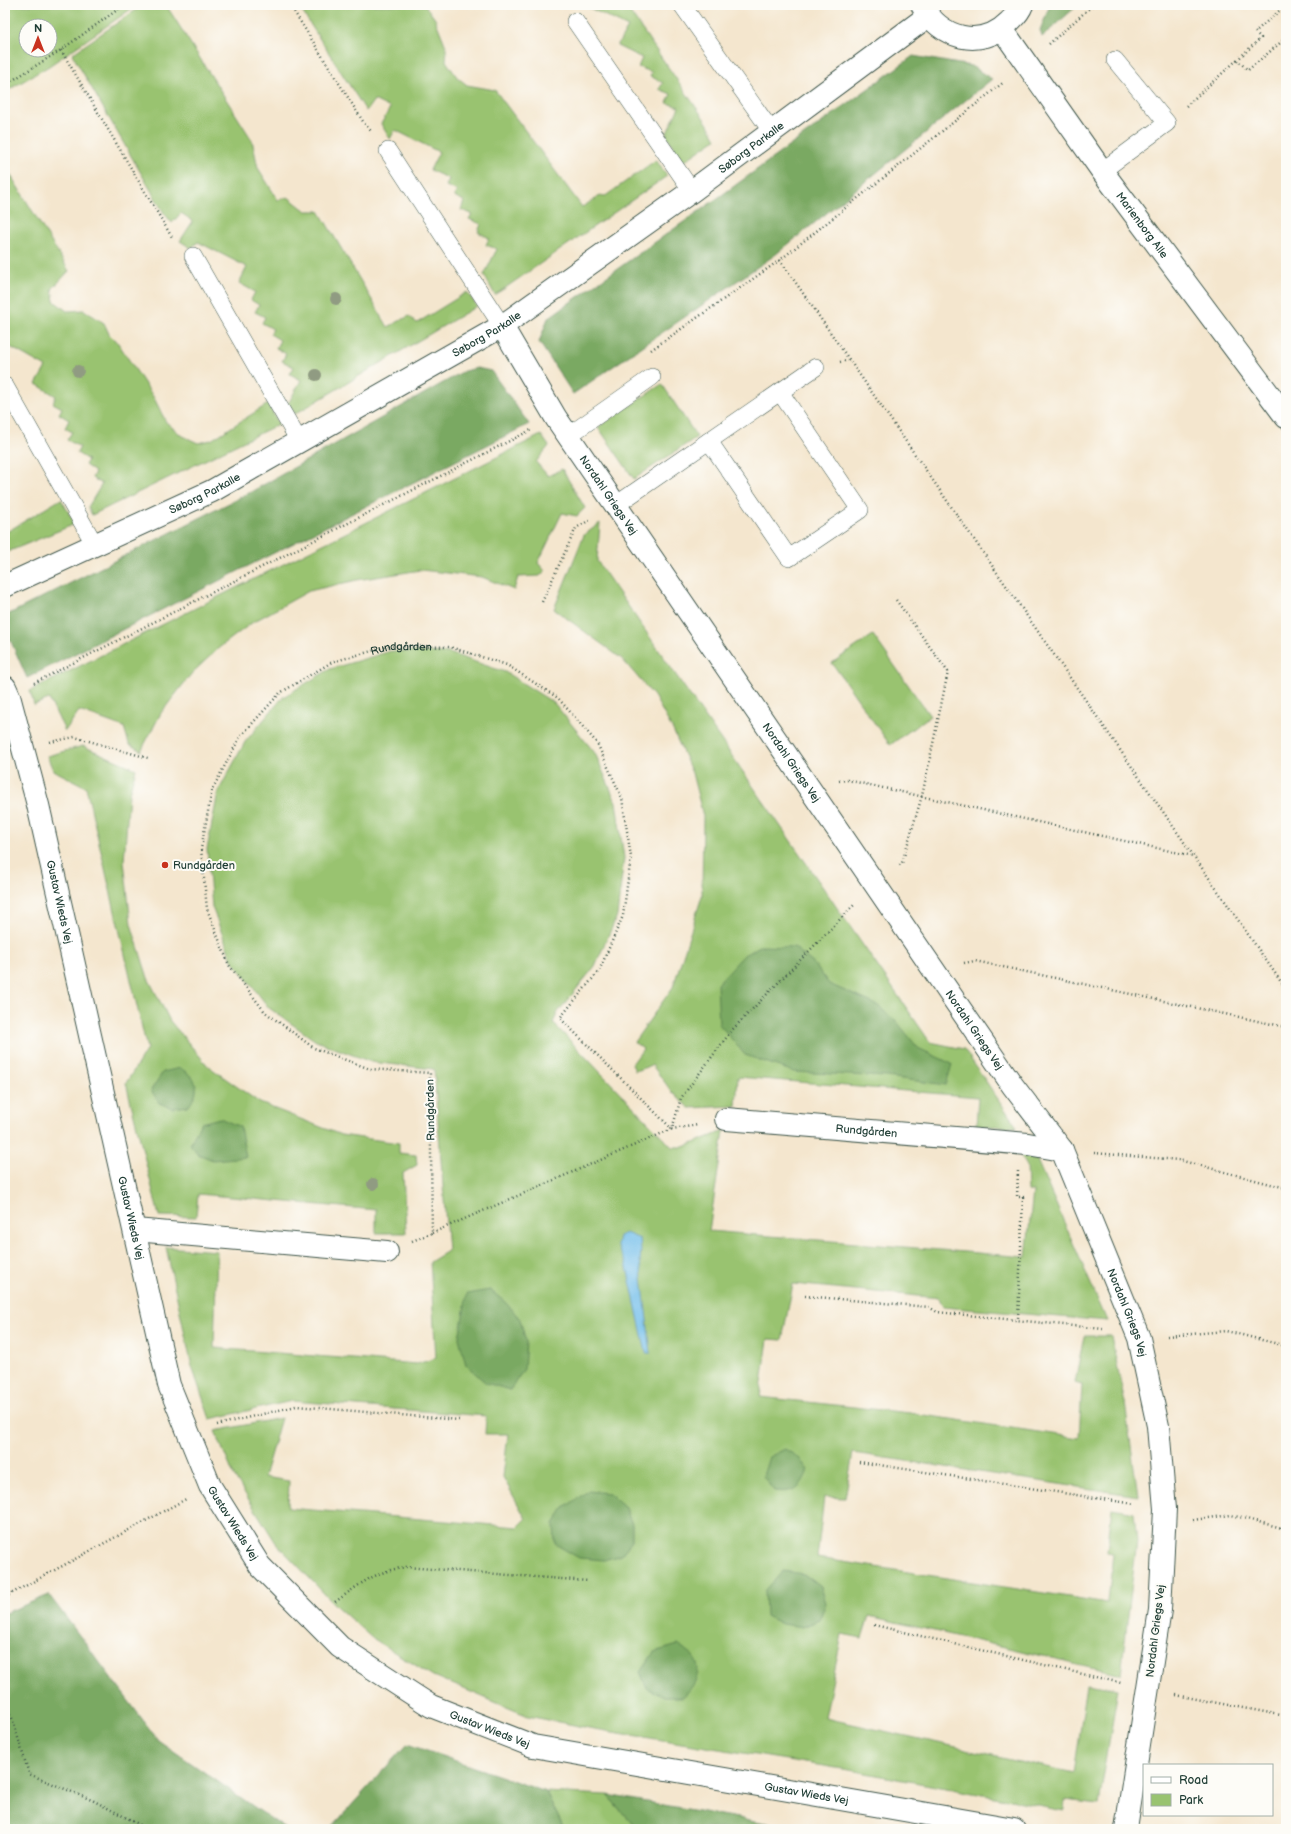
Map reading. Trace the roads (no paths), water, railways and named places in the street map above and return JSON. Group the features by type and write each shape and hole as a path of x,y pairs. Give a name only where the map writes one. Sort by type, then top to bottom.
{"street":[{"path":"925,10 943,30 962,37 983,37 1002,29 1020,12 1022,5"},
{"name":"Søborg Parkalle","path":"5,586 212,491 502,326 692,191 772,132 925,10"},
{"name":"Marienborg Alle","path":"1002,29 1102,171 1286,417"},
{"name":"Nordahl Griegs Vej","path":"502,326 568,436 1013,1086 1062,1150 1139,1338 1158,1426 1165,1516 1160,1610 1126,1829"},
{"name":"Gustav Wieds Vej","path":"7,691 40,813 169,1385 210,1486 260,1566 340,1647 430,1706 533,1746 1014,1829"},
{"name":"Rundgården","path":"726,1119 1013,1143 1062,1150"},
{"path":"134,1230 386,1252"}],"lane":[{"path":"682,5 772,132"},
{"path":"575,21 692,191"},
{"path":"1102,171 1167,123 1115,60"},
{"path":"388,151 502,326"},
{"path":"193,256 299,441"},
{"path":"616,505 816,367"},
{"path":"568,436 652,377"},
{"path":"5,386 95,546"},
{"path":"709,441 789,558 860,510 780,392"}],"water":[{"path":"626,1233 640,1239 640,1261 651,1353 646,1353 626,1263 617,1245 619,1236"}],"place":[{"name":"Rundgården","path":"165,865"}]}
